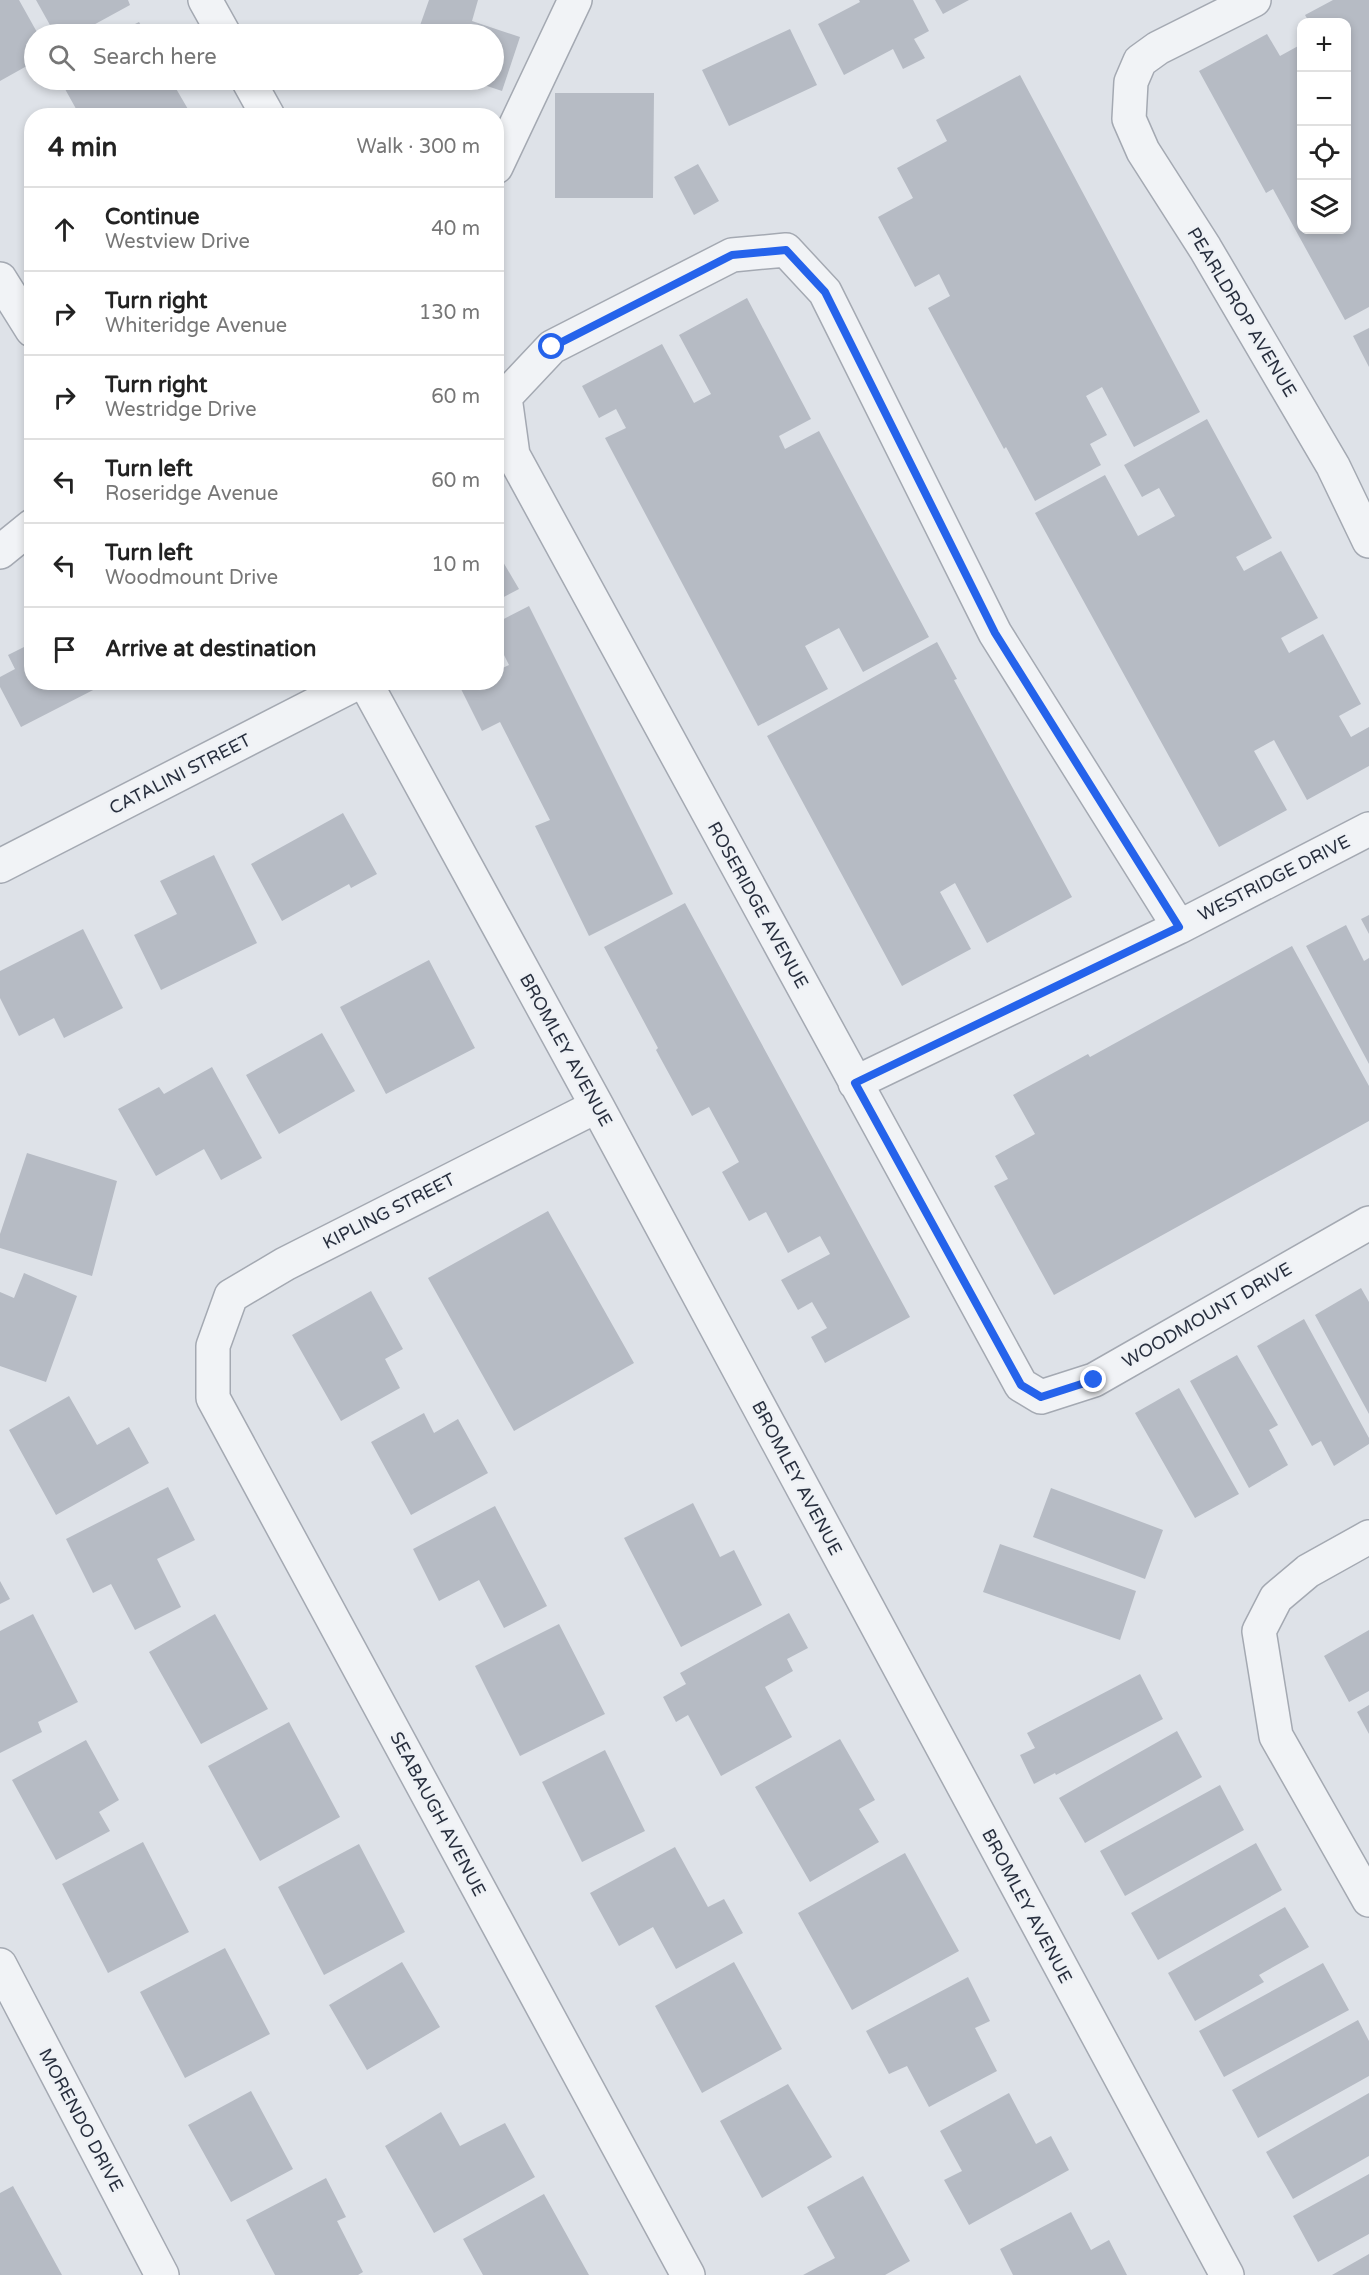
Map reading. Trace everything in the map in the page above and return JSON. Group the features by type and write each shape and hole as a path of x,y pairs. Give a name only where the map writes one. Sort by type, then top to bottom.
{"street":[{"path":"205,0 218,24"},
{"path":"504,150 575,0"},
{"name":"PEARLDROP AVENUE","path":"1254,0 1158,48 1140,62 1131,82 1130,119 1143,151 1205,248 1333,466 1369,541"},
{"path":"254,90 264,108"},
{"name":"ROSERIDGE AVENUE","path":"1041,1397 1021,1385 513,455 505,397 552,347 732,255 786,250 825,292 995,633 1179,927"},
{"path":"0,279 24,317"},
{"path":"0,552 24,532"},
{"name":"CATALINI STREET","path":"0,866 343,690"},
{"name":"BROMLEY AVENUE","path":"369,690 597,1106 1227,2275"},
{"name":"WESTRIDGE DRIVE","path":"855,1083 1179,927 1369,829"},
{"name":"KIPLING STREET","path":"213,1346 231,1296 285,1264 597,1106"},
{"name":"WOODMOUNT DRIVE","path":"1041,1397 1094,1380 1369,1223"},
{"name":"SEABAUGH AVENUE","path":"213,1346 213,1398 688,2275"},
{"path":"1369,1537 1308,1571 1276,1598 1259,1631 1276,1736 1369,1900"},
{"name":"MORENDO DRIVE","path":"0,1965 162,2275"}],"building":[{"path":"0,0 19,0 32,24 24,24 24,68 0,81"},
{"path":"36,0 128,0 130,5 95,24 49,24"},
{"path":"429,0 478,0 472,21 481,24 421,24"},
{"path":"859,0 913,0 929,31 914,39 925,58 903,69 893,49 844,75 818,24 860,2"},
{"path":"935,0 969,0 943,14"},
{"path":"1333,0 1369,0 1369,307 1345,320 1298,234 1351,234 1351,18 1307,18 1305,15"},
{"path":"790,29 817,85 729,126 702,70"},
{"path":"504,32 520,37 504,85"},
{"path":"1267,34 1280,56 1297,47 1297,233 1273,189 1266,193 1199,71"},
{"path":"1020,75 1200,412 1134,447 1102,387 1086,396 1107,435 1090,444 1101,465 1035,501 1006,447 1004,449 928,308 950,296 939,274 915,287 878,217 913,198 897,168 947,141 936,120"},
{"path":"66,90 177,90 187,108 76,108"},
{"path":"555,93 654,93 653,198 555,198"},
{"path":"698,164 719,201 694,215 674,177"},
{"path":"747,298 811,419 779,436 785,449 819,431 929,637 863,672 839,628 805,646 828,689 758,726 605,438 626,428 616,409 599,418 582,386 662,344 694,403 711,394 679,335"},
{"path":"1369,328 1369,367 1353,336"},
{"path":"1207,419 1272,538 1236,557 1244,571 1281,551 1318,618 1281,638 1289,653 1323,634 1361,704 1339,716 1351,737 1369,727 1369,766 1307,800 1274,740 1254,751 1287,810 1219,847 1035,513 1105,475 1138,536 1175,516 1159,488 1142,497 1124,465"},
{"path":"504,564 519,589 504,597"},
{"path":"529,606 673,894 589,936 535,826 550,820 500,722 482,731 462,690 504,690 504,667 509,665 504,655 504,619"},
{"path":"937,642 957,679 954,680 1072,897 987,943 955,883 940,892 971,949 902,986 767,736"},
{"path":"24,647 24,690 93,690 21,727 0,687 0,677 15,669 8,655"},
{"path":"343,813 377,874 351,888 349,884 282,921 251,864"},
{"path":"214,855 257,943 161,990 134,935 177,914 160,881"},
{"path":"685,903 910,1317 825,1363 811,1337 827,1328 812,1302 798,1310 781,1280 830,1254 820,1236 788,1253 766,1212 749,1221 722,1172 739,1162 709,1107 692,1116 604,947"},
{"path":"1369,915 1369,934 1361,919"},
{"path":"1346,925 1364,961 1369,958 1369,1064 1306,946"},
{"path":"83,929 123,1008 64,1038 54,1018 19,1036 0,998 0,971"},
{"path":"1292,946 1369,1086 1369,1121 1054,1295 994,1186 1008,1179 995,1156 1035,1134 1013,1095 1088,1054 1090,1057"},
{"path":"429,960 475,1048 386,1094 340,1007"},
{"path":"322,1033 355,1091 279,1134 246,1075"},
{"path":"212,1067 262,1158 221,1180 204,1149 156,1176 118,1109 159,1087 164,1094"},
{"path":"27,1153 117,1181 92,1276 0,1248 0,1234"},
{"path":"548,1211 634,1363 514,1431 428,1278"},
{"path":"24,1273 77,1296 46,1382 0,1366 0,1292 14,1298"},
{"path":"1361,1288 1369,1302 1369,1414 1315,1315"},
{"path":"371,1291 403,1349 385,1359 400,1388 341,1421 292,1335"},
{"path":"1304,1319 1369,1438 1369,1444 1334,1466 1321,1441 1312,1446 1257,1346"},
{"path":"1237,1355 1278,1425 1269,1430 1288,1465 1249,1488 1190,1381"},
{"path":"1179,1388 1239,1494 1195,1518 1135,1413"},
{"path":"69,1396 97,1445 129,1427 149,1463 56,1515 9,1430"},
{"path":"424,1413 434,1433 458,1419 488,1473 411,1515 371,1442"},
{"path":"168,1487 195,1540 157,1559 181,1607 135,1630 111,1584 93,1593 66,1539"},
{"path":"1051,1488 1163,1530 1145,1579 1033,1537"},
{"path":"693,1503 720,1557 734,1550 762,1605 681,1647 624,1538"},
{"path":"495,1506 547,1606 504,1628 479,1580 439,1601 413,1549"},
{"path":"1000,1544 1136,1591 1120,1640 983,1592"},
{"path":"0,1581 10,1599 0,1604"},
{"path":"789,1613 808,1648 787,1659 793,1671 765,1687 792,1737 721,1776 688,1715 676,1722 663,1697 686,1684 680,1673"},
{"path":"33,1614 78,1702 38,1722 42,1732 0,1753 0,1631"},
{"path":"215,1614 268,1709 201,1744 149,1652"},
{"path":"559,1624 605,1714 520,1756 475,1666"},
{"path":"1369,1630 1369,1691 1349,1702 1324,1656"},
{"path":"1140,1674 1163,1719 1056,1775 1055,1773 1034,1784 1020,1755 1035,1748 1027,1733"},
{"path":"1369,1705 1369,1734 1357,1712"},
{"path":"289,1722 340,1817 260,1861 208,1766"},
{"path":"1177,1731 1202,1777 1085,1843 1059,1798"},
{"path":"840,1739 875,1800 859,1809 879,1842 810,1882 755,1787"},
{"path":"86,1740 119,1800 99,1812 110,1831 56,1860 12,1780"},
{"path":"605,1750 645,1831 582,1862 542,1782"},
{"path":"1220,1785 1244,1830 1125,1896 1100,1851"},
{"path":"143,1842 189,1932 108,1973 62,1884"},
{"path":"1256,1843 1282,1890 1158,1960 1131,1913"},
{"path":"359,1844 405,1932 324,1975 278,1887"},
{"path":"675,1847 708,1907 724,1899 743,1933 676,1969 653,1927 619,1946 590,1893"},
{"path":"905,1853 959,1951 852,2010 798,1913"},
{"path":"1285,1907 1309,1947 1259,1975 1264,1982 1195,2021 1168,1973"},
{"path":"225,1948 270,2034 185,2078 140,1992"},
{"path":"402,1962 440,2027 367,2070 329,2005"},
{"path":"734,1962 782,2049 702,2093 655,2006"},
{"path":"1323,1963 1349,2010 1224,2077 1199,2031"},
{"path":"968,1977 990,2021 975,2028 997,2071 929,2107 907,2066 889,2074 866,2031"},
{"path":"1358,2020 1369,2041 1369,2076 1258,2138 1232,2090"},
{"path":"788,2084 832,2157 762,2198 720,2121"},
{"path":"251,2091 293,2169 231,2202 188,2125"},
{"path":"1009,2093 1036,2144 1051,2136 1069,2170 969,2225 944,2180 962,2171 940,2131"},
{"path":"1369,2093 1369,2156 1293,2199 1266,2152"},
{"path":"441,2112 460,2146 505,2123 535,2177 434,2233 385,2146"},
{"path":"1369,2174 1369,2234 1318,2262 1293,2216"},
{"path":"863,2176 910,2261 885,2275 803,2275 835,2258 807,2207"},
{"path":"326,2178 346,2217 337,2221 363,2272 358,2275 275,2275 246,2220"},
{"path":"13,2186 62,2275 0,2275 0,2193"},
{"path":"544,2194 589,2275 483,2275 463,2239"},
{"path":"1071,2212 1091,2250 1109,2240 1127,2275 1013,2275 1000,2249"},
{"path":"1369,2254 1369,2275 1332,2275"}],"route":[{"path":"552,347 732,255 786,250 825,292 995,633 1179,927 855,1083 1021,1385 1041,1397 1094,1380"}]}
